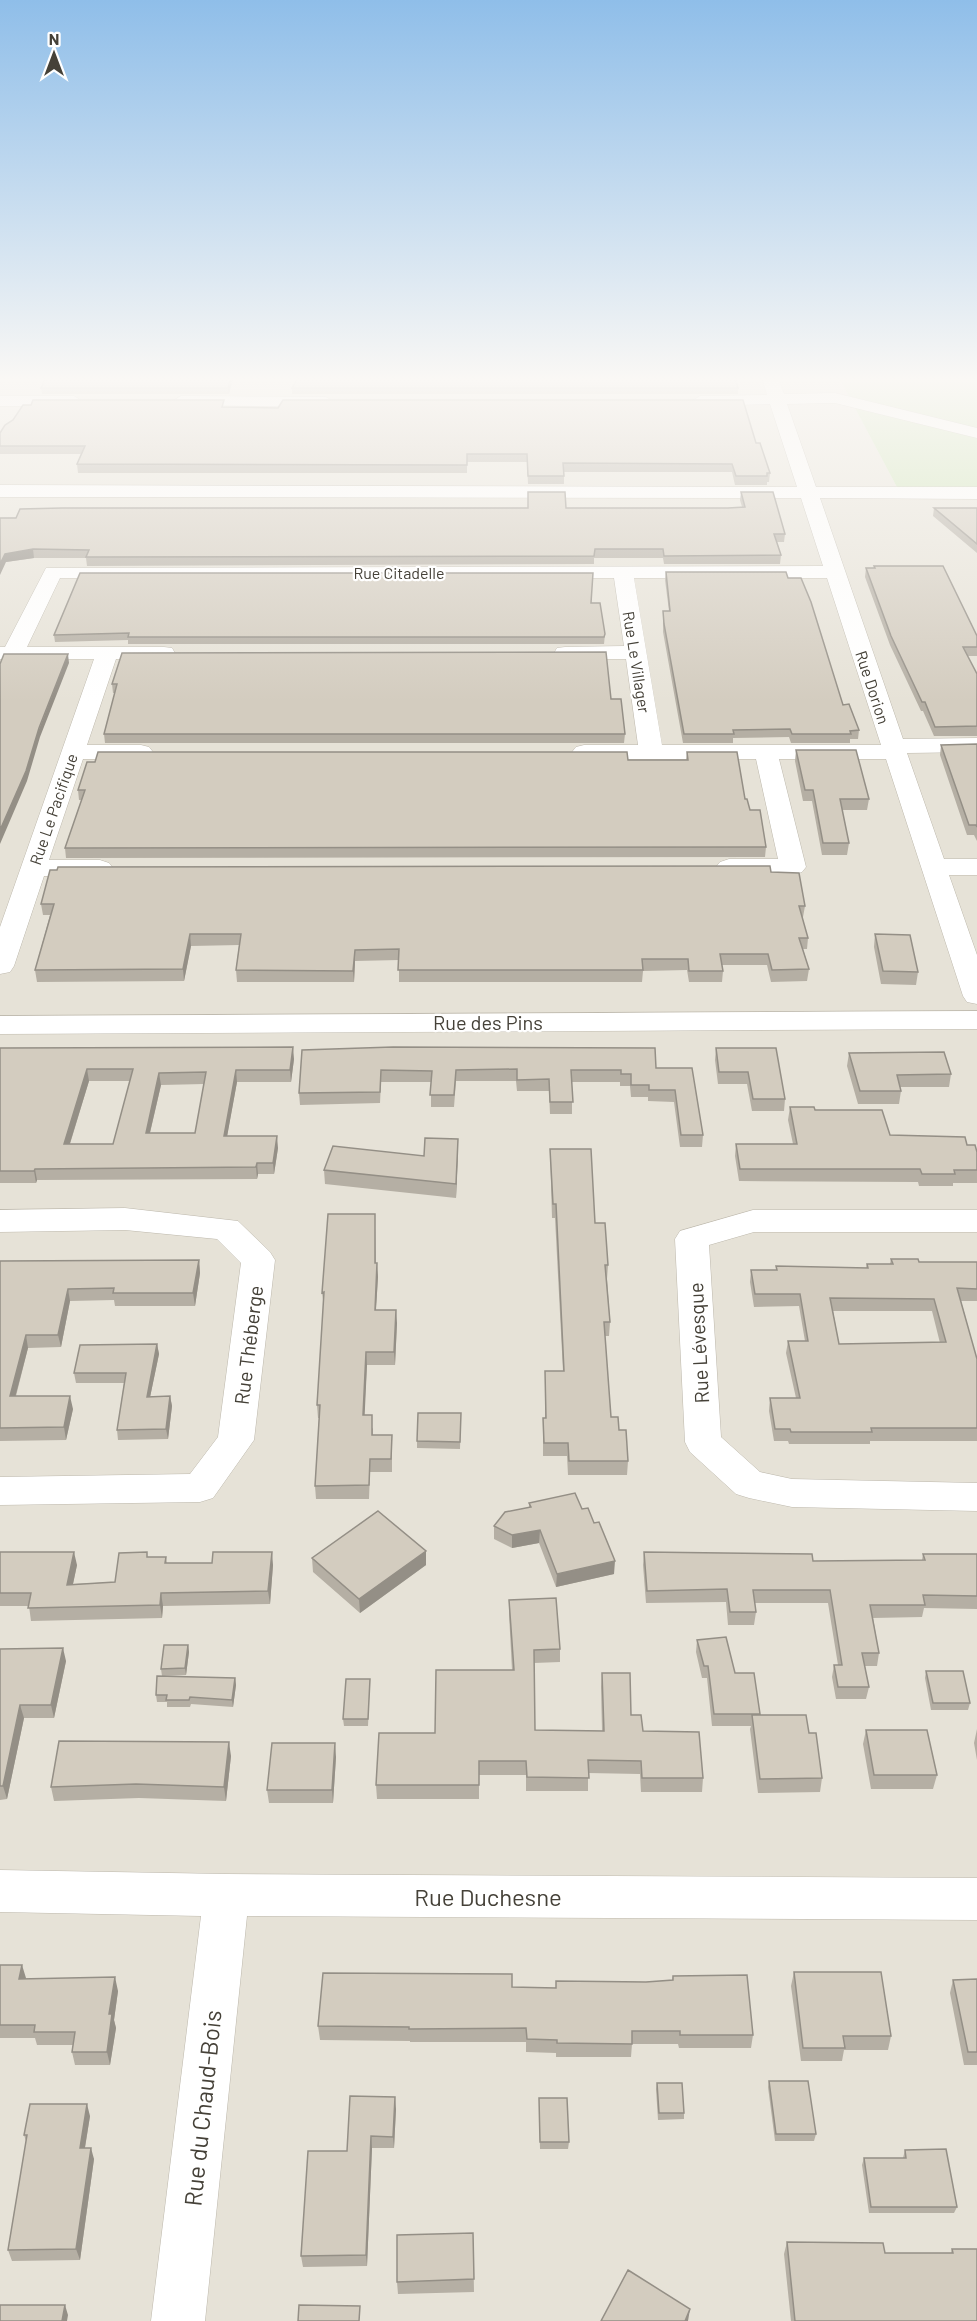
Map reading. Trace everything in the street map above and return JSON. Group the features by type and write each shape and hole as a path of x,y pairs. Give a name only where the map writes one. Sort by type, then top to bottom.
{"street":[{"name":"Rue Dorion","path":"806,486 977,996"},
{"path":"0,491 359,498"},
{"path":"0,504 359,498 810,498 977,493"},
{"path":"810,498 977,504"},
{"name":"Rue Citadelle","path":"6,653 53,572 835,572"},
{"name":"Rue Le Villager","path":"623,572 651,752"},
{"path":"542,652 636,652"},
{"path":"6,653 189,653"},
{"name":"Rue Le Pacifique","path":"0,966 106,653"},
{"path":"557,752 766,752 977,745"},
{"path":"73,752 167,752"},
{"path":"710,867 793,867 766,752"},
{"path":"33,868 128,867"},
{"path":"933,867 977,867"},
{"name":"Rue des Pins","path":"0,1024 977,1020"},
{"name":"Rue Théberge","path":"0,1221 125,1219 226,1229 258,1260 236,1440 200,1488 0,1491"},
{"name":"Rue Lévesque","path":"977,1221 753,1221 692,1239 703,1442 749,1484 792,1493 977,1497"},
{"name":"Rue Duchesne","path":"0,1891 226,1895 977,1899"},
{"name":"Rue du Chaud-Bois","path":"178,2321 226,1895"}],"shaded area":[{"path":"0,486 977,488 977,2321 0,2321"}],"green space":[{"path":"897,486 977,486 977,488 898,489"}],"building":[{"path":"528,492 565,492 566,508 728,508 745,507 741,492 773,492 785,534 774,534 781,555 664,556 663,549 595,549 594,556 86,557 89,550 33,549 5,554 0,564 0,518 16,518 20,509 528,508"},
{"path":"934,508 977,508 977,544"},
{"path":"874,566 943,566 977,636 977,647 963,647 977,674 977,726 935,727 925,702 922,702 891,636 866,568 875,568"},
{"path":"666,572 786,572 788,578 801,578 811,602 843,705 849,704 859,730 850,731 851,734 792,734 790,729 733,730 734,734 684,734 664,624 663,611 670,611"},
{"path":"80,573 593,573 591,603 600,603 605,634 604,637 128,637 129,633 54,635"},
{"path":"606,652 611,699 621,699 625,734 104,734 117,684 112,684 122,653"},
{"path":"4,654 68,654 39,728 26,771 0,830 0,664"},
{"path":"977,744 977,827 969,825 941,745"},
{"path":"796,750 856,750 869,799 840,799 849,843 823,843 813,790 805,790"},
{"path":"98,752 627,752 628,760 688,760 687,752 737,752 745,799 747,799 750,810 760,810 766,847 65,848 85,790 78,790 87,762 95,762"},
{"path":"770,866 771,872 799,873 805,906 799,906 808,938 799,938 809,969 772,970 768,954 720,954 723,971 689,971 688,959 642,959 643,970 398,970 399,949 355,950 353,971 236,970 241,934 190,934 183,969 35,970 54,904 41,904 50,870 57,870 58,867"},
{"path":"875,934 910,935 918,972 883,971"},
{"path":"293,1047 290,1070 236,1070 224,1136 277,1136 273,1163 257,1163 256,1167 0,1171 0,1048","holes":["87,1069 133,1069 113,1144 64,1144","206,1072 195,1133 146,1133 159,1073"]},
{"path":"393,1047 655,1048 656,1068 692,1068 703,1135 681,1135 675,1090 649,1090 649,1085 631,1085 631,1074 621,1074 621,1070 571,1070 573,1102 550,1102 549,1079 517,1080 517,1069 456,1070 454,1095 430,1095 432,1071 381,1070 380,1092 299,1093 302,1050"},
{"path":"716,1048 776,1048 785,1099 753,1099 748,1072 719,1072"},
{"path":"944,1052 951,1074 897,1075 901,1091 860,1091 849,1053"},
{"path":"790,1107 814,1107 815,1110 882,1110 890,1135 965,1137 967,1145 975,1145 977,1170 954,1170 955,1174 922,1174 920,1169 740,1169 736,1144 797,1144"},
{"path":"425,1138 458,1139 456,1184 324,1170 333,1146 424,1156"},
{"path":"550,1149 591,1149 595,1223 605,1223 608,1265 605,1265 610,1322 604,1322 611,1417 618,1417 619,1430 626,1430 628,1461 569,1461 568,1443 544,1443 545,1371 564,1371 556,1204 553,1204"},
{"path":"328,1214 375,1214 375,1263 377,1263 375,1310 396,1310 394,1352 366,1352 363,1415 372,1415 372,1435 392,1435 391,1459 370,1459 369,1485 315,1486 324,1292 322,1293"},
{"path":"891,1259 918,1259 919,1262 977,1262 977,1289 957,1288 977,1359 977,1428 871,1428 872,1432 791,1432 790,1429 775,1429 770,1398 800,1398 788,1341 808,1341 800,1294 755,1294 751,1270 777,1270 776,1266 868,1268 867,1264 893,1264","holes":["830,1298 934,1299 946,1342 839,1344"]},
{"path":"199,1260 193,1293 113,1293 114,1288 68,1289 58,1335 26,1335 10,1396 70,1396 64,1427 0,1428 0,1261"},
{"path":"157,1344 147,1397 170,1396 166,1429 117,1430 126,1373 74,1373 80,1345"},
{"path":"418,1413 461,1413 460,1442 417,1441"},
{"path":"575,1493 582,1509 588,1508 594,1523 599,1522 615,1561 557,1574 540,1530 512,1535 494,1526 505,1512 531,1507 529,1503"},
{"path":"378,1511 426,1551 359,1599 312,1558"},
{"path":"0,1552 74,1552 67,1585 115,1582 119,1553 147,1552 147,1557 166,1557 165,1563 212,1563 213,1552 272,1552 268,1591 161,1593 160,1605 28,1608 31,1593 0,1593"},
{"path":"644,1552 812,1554 813,1561 925,1560 923,1554 977,1554 977,1596 923,1595 925,1605 870,1605 879,1653 862,1653 869,1687 838,1687 834,1665 842,1665 830,1590 753,1590 756,1612 730,1612 727,1589 647,1591"},
{"path":"556,1598 560,1649 534,1650 535,1730 604,1731 602,1673 630,1673 631,1715 641,1715 643,1731 699,1732 703,1778 642,1778 641,1761 588,1760 589,1778 527,1777 526,1761 479,1761 479,1785 376,1785 379,1733 435,1733 436,1670 514,1670 509,1600"},
{"path":"726,1637 735,1673 754,1673 760,1714 714,1714 708,1666 704,1666 697,1640"},
{"path":"164,1645 188,1645 185,1668 161,1669"},
{"path":"63,1648 51,1705 20,1705 3,1786 0,1786 0,1649"},
{"path":"926,1671 963,1671 970,1703 933,1703"},
{"path":"157,1676 235,1678 232,1700 190,1697 189,1700 166,1700 167,1695 156,1695"},
{"path":"346,1679 370,1679 368,1719 343,1719"},
{"path":"752,1715 806,1715 809,1733 816,1733 822,1778 760,1779"},
{"path":"866,1730 927,1730 937,1775 874,1775"},
{"path":"59,1741 229,1742 224,1787 136,1784 51,1787"},
{"path":"272,1743 335,1743 332,1790 267,1790"},
{"path":"0,1965 22,1965 19,1979 115,1977 109,2014 112,2014 107,2052 72,2052 75,2032 34,2032 35,2025 0,2025"},
{"path":"794,1972 881,1972 891,2036 843,2036 845,2048 803,2048"},
{"path":"323,1973 512,1974 512,1987 556,1988 556,1981 646,1982 673,1980 673,1976 747,1975 753,2035 680,2035 680,2031 632,2031 632,2044 557,2043 557,2040 527,2039 526,2028 409,2029 409,2027 318,2026"},
{"path":"977,1979 977,2052 968,2052 953,1980"},
{"path":"769,2081 808,2081 816,2134 776,2134"},
{"path":"657,2083 682,2083 684,2113 659,2113"},
{"path":"350,2096 395,2097 393,2137 371,2136 366,2255 301,2256 308,2151 347,2151"},
{"path":"539,2098 567,2098 569,2142 540,2142"},
{"path":"30,2104 87,2104 80,2148 91,2148 76,2249 8,2250"},
{"path":"946,2149 957,2207 871,2207 864,2158 906,2158 905,2150"},
{"path":"473,2233 474,2279 397,2282 397,2235"},
{"path":"787,2242 883,2243 885,2253 953,2253 952,2249 977,2249 977,2321 795,2321"},
{"path":"628,2270 690,2309 685,2321 601,2321"},
{"path":"0,2305 65,2305 62,2321 0,2321"},
{"path":"299,2305 360,2306 359,2321 298,2321"}]}
